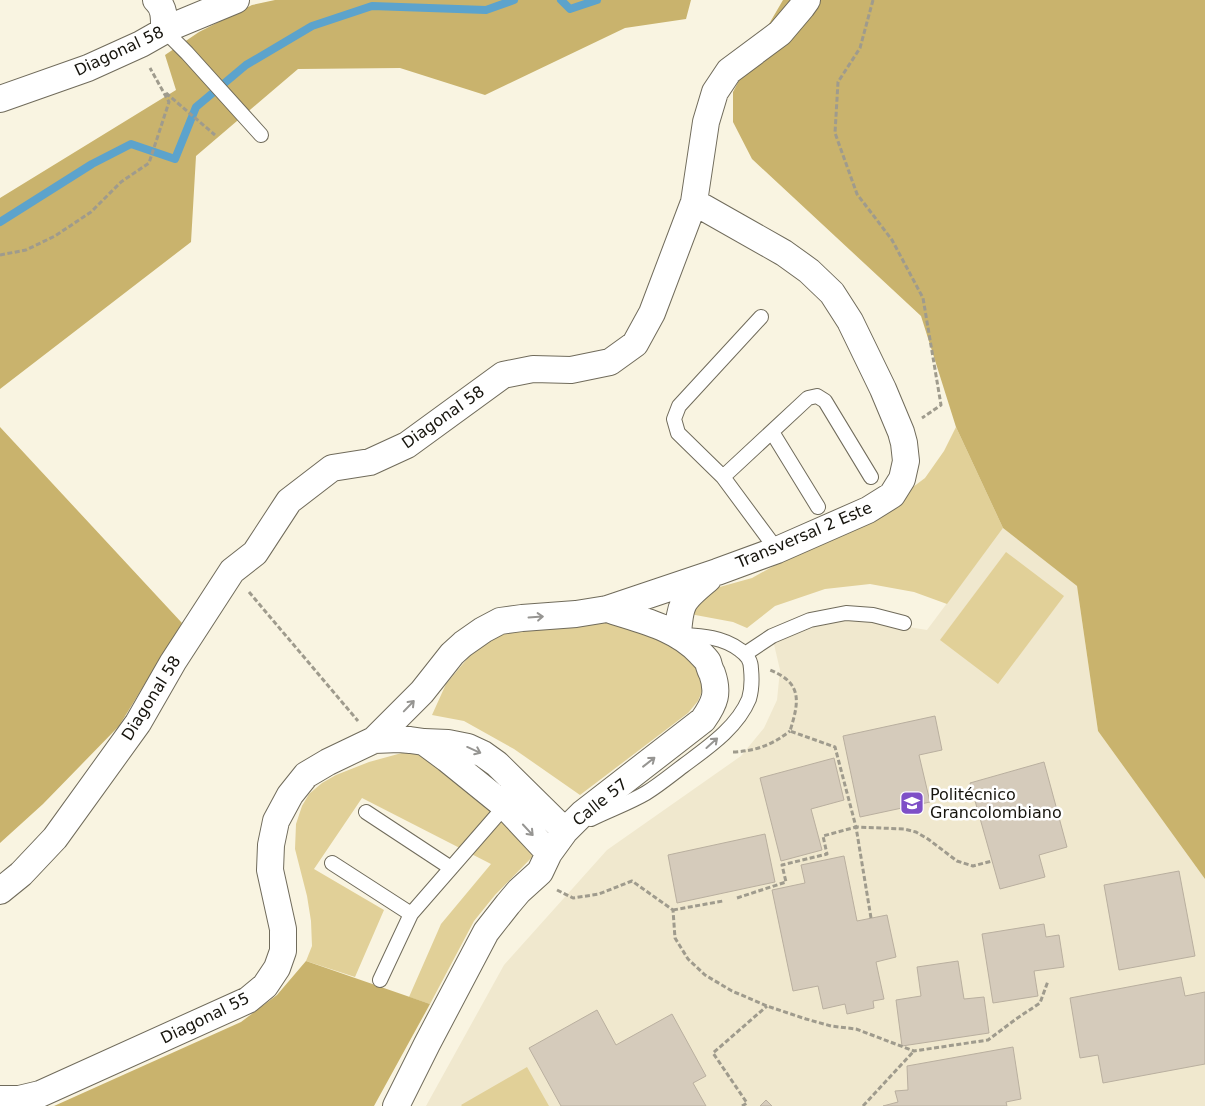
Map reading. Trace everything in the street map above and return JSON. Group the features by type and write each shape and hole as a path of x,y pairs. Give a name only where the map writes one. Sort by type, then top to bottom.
{"street":[{"path":"156,0 160,3 164,15 164,30"},
{"name":"Diagonal 58","path":"0,99 88,68 141,44 164,30 236,0"},
{"name":"Diagonal 58","path":"0,891 21,874 55,838 138,723 173,662 232,571 255,552 289,501 332,468 370,462 407,445 503,375 533,369 571,370 610,362 635,344 652,314 694,202 706,122 716,92 729,71 780,33 802,8 806,0"},
{"name":"Transversal 2 Este","path":"374,740 422,692 452,654 483,630 500,622 522,618 576,614 607,609 717,572 777,550 868,510 892,494 902,479 906,461 901,432 854,329 832,293 784,253 694,202"},
{"name":"Transversal 2 Este","path":"678,635 679,613 686,599 717,572"},
{"name":"Calle 57","path":"396,1106 486,932 519,891 545,863 565,831 583,813 703,720 711,709 716,697 715,683 707,661 693,646 665,628 607,609"},
{"path":"374,740 399,739 448,743 468,747 483,754 497,764 565,831"},
{"name":"Diagonal 55","path":"0,1099 19,1099 40,1094 248,1000 265,986 277,968 283,951 283,929 270,870 270,845 276,821 290,795 306,775 374,740"},
{"path":"424,742 505,806 545,863"}],"lane":[{"path":"164,30 261,135"},
{"path":"761,317 680,406 674,419 678,432 723,477 777,550"},
{"path":"723,477 808,398 817,396 825,401 871,477"},
{"path":"772,432 818,508"},
{"path":"748,658 772,636 810,620 846,613 873,615 904,623"},
{"path":"565,831 646,793 706,749 728,729 740,714 749,698 752,681 748,658 734,646 720,640 704,636 678,635"},
{"path":"380,980 411,914 505,806"},
{"path":"366,812 451,868"},
{"path":"332,862 411,914"}],"path":[{"path":"874,0 860,48 838,82 835,133 857,194 892,240 923,298 941,405 901,432"},
{"path":"0,254 26,250 55,236 91,212 121,182 149,163 169,102 147,62 141,44"},
{"path":"164,91 215,135"},
{"path":"232,571 374,740"},
{"path":"706,749 734,752 751,750 779,740 790,731 797,710 792,683 781,674 748,658"},
{"path":"790,731 835,748 856,827 872,918"},
{"path":"737,898 786,882 782,866 827,854 824,836 856,827 910,830 928,839 957,861 973,866 992,861"},
{"path":"545,863 553,888 573,898 599,894 632,880 673,910 723,901"},
{"path":"673,910 676,938 688,959 706,975 732,991 767,1006 831,1026 856,1029 914,1051 988,1040 1016,1018 1040,1003 1048,981"},
{"path":"742,1106 747,1103 713,1052 767,1006"},
{"path":"863,1106 914,1051"}],"shaded area":[{"path":"275,0 691,0 686,19 625,28 485,95 400,68 298,69 196,156 191,242 0,389 0,198 176,90 165,55 199,32 252,5"},
{"path":"783,0 1205,0 1205,879 1098,731 1077,586 1003,528 956,427 921,316 752,159 733,122 733,92"},
{"path":"0,427 182,623 119,726 43,804 0,843"},
{"path":"956,427 1003,528 947,604 914,592 870,584 825,589 775,606 747,628 733,622 690,614 699,598 716,588 752,578 905,493 925,478 944,451"},
{"name":"Politécnico Grancolombiano","path":"1003,528 1077,586 1098,731 1205,879 1205,1106 426,1106 504,965 607,850 741,756 764,728 777,700 780,670 773,640 846,617 927,630"},
{"path":"1006,552 1064,596 998,684 940,640"},
{"path":"583,619 640,629 697,655 703,689 698,701 688,713 580,795 514,749 464,721 432,715 446,684 472,653 496,633"},
{"path":"409,751 434,755 539,850 495,895 474,921 430,1004 409,997 441,924 491,864 362,798 314,869 384,910 355,977 306,961 312,946 311,921 307,896 295,849 296,824 302,806 309,794 322,783 336,775 369,762"},
{"path":"306,961 430,1004 374,1106 54,1106 241,1022 277,995"},
{"path":"527,1067 549,1106 461,1105"}],"building":[{"path":"935,716 942,750 919,755 930,802 860,817 843,736"},
{"path":"834,758 844,800 811,809 822,850 781,861 760,778"},
{"path":"1044,762 1067,847 1039,855 1045,877 1000,889 970,783"},
{"path":"765,834 775,882 677,903 668,855"},
{"path":"844,856 857,921 887,915 896,957 876,962 884,999 873,1001 874,1008 847,1014 845,1004 823,1009 818,986 793,991 772,890 805,883 801,865"},
{"path":"1179,871 1195,956 1119,970 1104,885"},
{"path":"1044,924 1046,937 1059,935 1064,967 1034,971 1038,996 993,1003 982,934"},
{"path":"958,961 964,999 984,997 989,1033 902,1046 896,1000 921,996 917,967"},
{"path":"1181,977 1185,996 1205,992 1205,1064 1103,1083 1098,1055 1080,1058 1070,998"},
{"path":"597,1010 616,1045 672,1014 706,1076 693,1083 706,1106 561,1106 529,1048"},
{"path":"1013,1047 1021,1099 1006,1102 1007,1106 883,1106 898,1102 895,1091 908,1090 907,1066"},
{"path":"766,1100 772,1106 760,1106"}],"waterway":[{"path":"0,222 92,164 131,144 175,159 196,107 246,65 312,26 372,6 486,10 514,0"},
{"path":"561,0 570,9 597,0"}],"place":[{"name":"Politécnico Grancolombiano","path":"912,803"}]}
